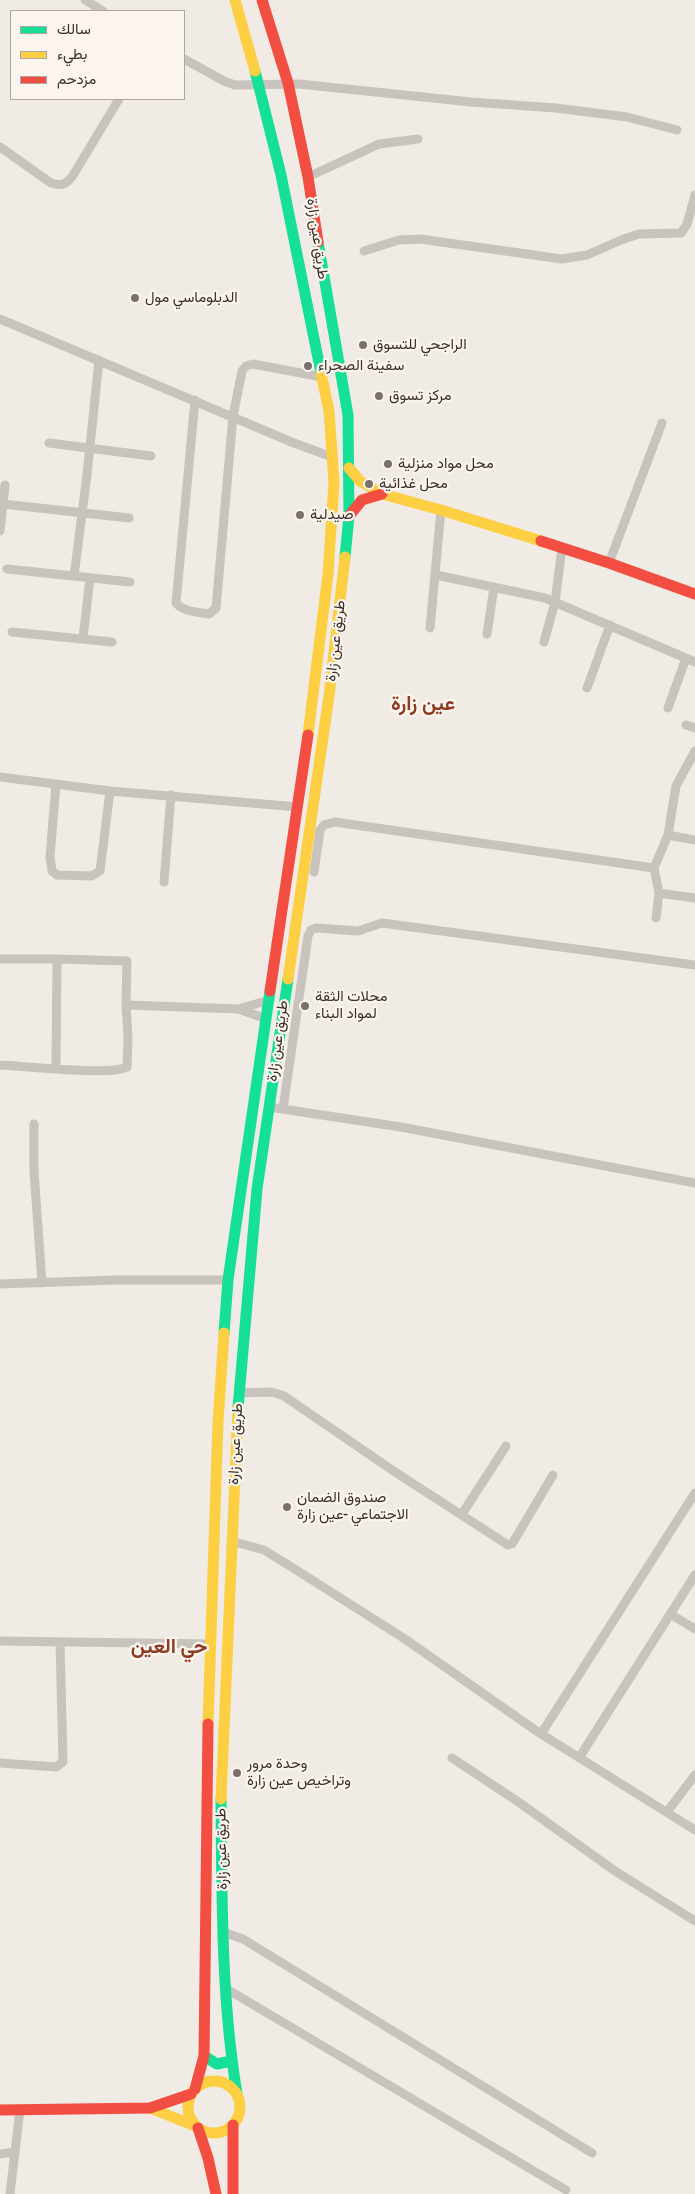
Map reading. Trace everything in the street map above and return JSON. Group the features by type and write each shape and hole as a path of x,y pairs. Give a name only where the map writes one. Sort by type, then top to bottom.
{"main road":[{"name":"طريق عين زارة","path":"193,2092 204,2056 207,1749 218,1422 228,1280 298,806 328,574 334,482 329,411 285,156 259,84 235,0"},
{"name":"طريق عين زارة","path":"237,2094 231,2061 225,1988 221,1800 239,1393 253,1230 329,696 343,585 349,516 348,415 325,293 308,177 288,83 262,0"},
{"path":"285,156 298,152 304,157"},
{"path":"349,468 360,481 382,494 441,510 609,563 695,594"},
{"path":"349,516 354,507 362,500 371,495 382,494"},
{"path":"204,2056 210,2062 219,2064 231,2061"},
{"path":"0,2110 150,2108 193,2092 205,2082 217,2081 228,2085 237,2094 240,2110 224,2152 233,2194"},
{"path":"193,2092 188,2111 197,2127 208,2158 216,2194"},
{"path":"150,2108 216,2134 223,2132 233,2125"},
{"path":"208,2158 224,2152"}],"street":[{"path":"85,0 101,10"},
{"path":"185,60 229,84 247,86 288,83 471,102 556,108 627,117 677,130"},
{"path":"0,146 50,183 66,184 72,178 118,100"},
{"path":"308,177 379,144 418,139"},
{"path":"364,251 387,243 409,239 433,240 562,259 578,257 639,234 681,232 687,224 695,195"},
{"path":"0,319 294,443 332,457"},
{"path":"74,576 99,360"},
{"path":"195,400 176,603 180,608 186,610 209,614 216,608 233,416 243,368 249,365 322,377"},
{"path":"609,563 662,423"},
{"path":"50,443 152,456"},
{"path":"0,531 5,485"},
{"path":"4,504 129,518"},
{"path":"430,628 441,510"},
{"path":"544,642 555,602 562,548"},
{"path":"7,569 130,582"},
{"path":"436,575 555,602 695,662"},
{"path":"84,638 90,578"},
{"path":"488,634 494,587"},
{"path":"587,688 610,625"},
{"path":"12,632 112,642"},
{"path":"668,708 686,658"},
{"path":"686,725 695,728"},
{"path":"656,918 659,893 654,868 668,835 676,786 695,751"},
{"path":"0,777 110,791 298,806"},
{"path":"56,784 50,857 52,871 58,876 92,876 100,871 110,791"},
{"path":"164,882 171,795"},
{"path":"314,872 320,830 328,823 334,822 654,868"},
{"path":"668,835 695,840"},
{"path":"659,893 695,898"},
{"path":"283,1109 308,936 314,928 358,930 382,924 695,965"},
{"path":"0,959 127,961 126,1005 128,1039 127,1067 114,1070 0,1065"},
{"path":"56,1068 57,959"},
{"path":"238,1009 270,1000"},
{"path":"126,1005 238,1009 267,1019"},
{"path":"269,1107 401,1127 695,1183"},
{"path":"34,1124 34,1171 42,1283"},
{"path":"0,1284 228,1280"},
{"path":"239,1393 272,1392 284,1396 395,1472 504,1543 512,1544 553,1476"},
{"path":"462,1514 506,1446"},
{"path":"541,1734 695,1493"},
{"path":"231,1541 264,1550 290,1566 405,1639 541,1734 695,1830"},
{"path":"579,1758 695,1575"},
{"path":"670,1614 695,1629"},
{"path":"0,1641 211,1644"},
{"path":"0,1763 56,1767 63,1762 60,1642"},
{"path":"452,1758 517,1801 614,1871 695,1921"},
{"path":"666,1812 695,1776"},
{"path":"223,1932 243,1939 592,2153"},
{"path":"225,1988 566,2190"},
{"path":"10,2194 20,2109"},
{"path":"0,2154 15,2152"}],"traffic: fast":[{"path":"255,71 281,175 321,373"},
{"path":"318,242 348,415 349,516 345,557"},
{"path":"238,1408 257,1189 288,979"},
{"path":"224,1333 228,1280 270,991"},
{"path":"221,1799 225,1984 237,2094"},
{"path":"204,2056 217,2064 231,2061"}],"traffic: slow":[{"path":"235,0 255,71"},
{"path":"308,735 328,574 334,482 329,411 321,373"},
{"path":"349,468 360,481 382,494 541,541"},
{"path":"288,979 329,696 345,557"},
{"path":"208,1724 218,1422 224,1333"},
{"path":"221,1799 238,1408"},
{"path":"209,2081 219,2081 233,2088 240,2102 240,2107 240,2112 233,2126 219,2133 209,2133 199,2129 192,2122 188,2112 188,2102 192,2092 199,2085 209,2081"},
{"path":"150,2108 195,2126"}],"traffic: jam":[{"path":"262,0 288,83 308,177 318,242"},
{"path":"349,516 362,500 382,494"},
{"path":"541,541 695,594"},
{"path":"270,991 308,735"},
{"path":"195,2089 204,2056 208,1724"},
{"path":"0,2110 150,2108 191,2094"},
{"path":"233,2125 233,2194"},
{"path":"198,2128 208,2158 216,2194"}],"place":[{"name":"الدبلوماسي مول","path":"135,298"},
{"name":"الراجحي للتسوق","path":"363,345"},
{"name":"سفينة الصحراء","path":"308,366"},
{"name":"مركز تسوق","path":"379,396"},
{"name":"محل مواد منزلية","path":"388,464"},
{"name":"محل غذائية","path":"369,484"},
{"name":"صيدلية","path":"300,515"},
{"name":"محلات الثقة لمواد البناء","path":"305,1006"},
{"name":"صندوق الضمان الاجتماعي -عين زارة","path":"287,1507"},
{"name":"وحدة مرور وتراخيص عين زارة","path":"237,1773"}],"district":[{"name":"عين زارة","path":"423,705"},
{"name":"حي العين","path":"169,1648"}]}
